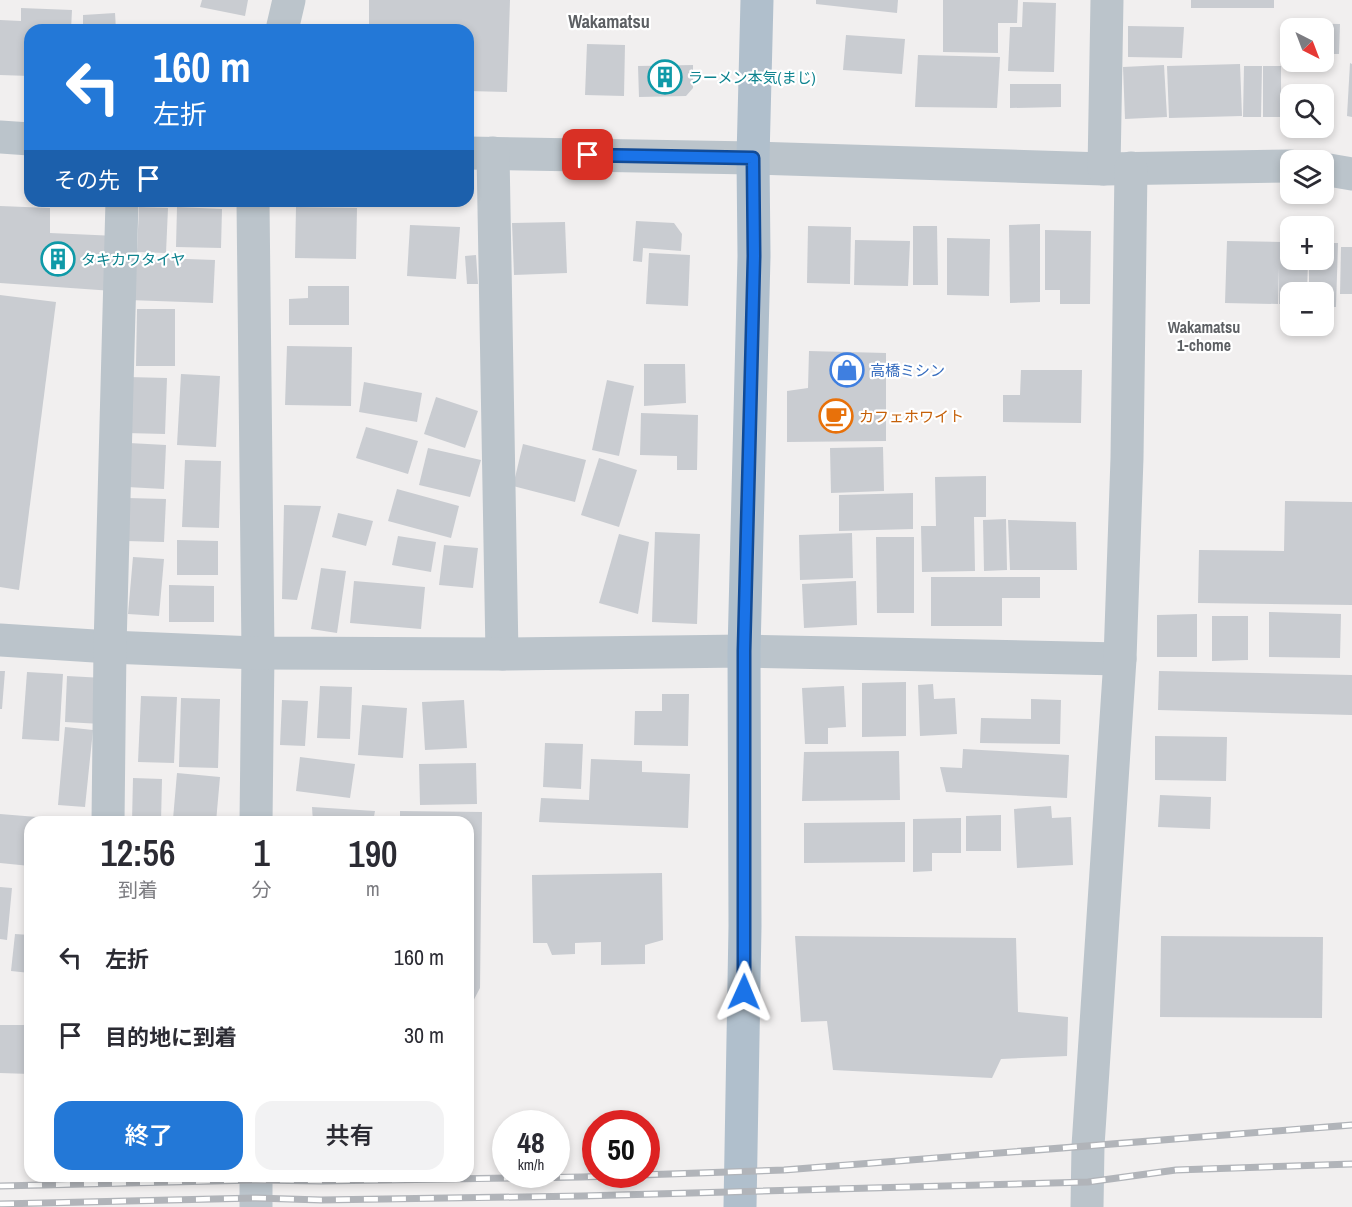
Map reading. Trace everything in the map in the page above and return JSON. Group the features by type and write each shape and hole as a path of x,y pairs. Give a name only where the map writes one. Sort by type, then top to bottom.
{"main road":[{"path":"740,1207 745,926 744,651 754,256 753,158 757,0"}],"street":[{"path":"283,24 289,0"},
{"path":"1087,1207 1088,1146 1120,659 1127,458 1118,168 1107,0"},
{"path":"0,137 24,139"},
{"path":"502,654 481,153 1118,168 1280,166"},
{"path":"1334,172 1352,174"},
{"path":"108,816 110,647 122,207"},
{"path":"254,207 258,653 256,816"},
{"path":"0,640 258,653 502,654 744,651 1120,659"},
{"path":"256,1182 256,1207"}],"building":[{"path":"202,0 248,0 245,16 200,7"},
{"path":"369,0 510,0 507,92 474,91 474,24 369,24"},
{"path":"816,0 898,0 897,13 816,4"},
{"path":"943,0 1018,0 1017,23 998,23 998,53 943,52"},
{"path":"1191,0 1274,0 1274,8 1191,8"},
{"path":"1023,2 1056,3 1054,72 1008,71 1010,27 1022,27"},
{"path":"21,8 72,10 71,24 24,24 24,76 0,75 0,20 21,21"},
{"path":"115,13 116,24 83,24 83,15"},
{"path":"1334,24 1340,24 1339,54 1334,54"},
{"path":"1128,26 1184,27 1182,58 1128,57"},
{"path":"846,35 905,39 902,74 843,70"},
{"path":"587,44 625,45 624,96 585,95"},
{"path":"918,55 1000,57 997,108 915,107"},
{"path":"1350,63 1352,64 1352,117 1347,116"},
{"path":"1240,64 1242,116 1169,118 1167,66"},
{"name":"ラーメン本気(まじ)","path":"693,65 693,88 686,96 639,97 638,66"},
{"path":"1164,65 1167,117 1125,119 1123,67"},
{"path":"1244,66 1262,66 1261,117 1243,117"},
{"path":"1263,66 1280,66 1280,117 1263,117"},
{"path":"1010,84 1061,84 1061,107 1010,108"},
{"name":"タキカワタイヤ","path":"0,206 50,208 50,233 117,236 113,291 0,283"},
{"path":"139,207 168,208 166,253 137,252"},
{"path":"177,207 222,209 221,248 176,247"},
{"path":"296,207 357,208 356,259 295,258"},
{"path":"636,221 674,223 682,234 681,251 643,248 642,262 633,261"},
{"path":"565,222 567,273 514,275 512,223"},
{"path":"1040,224 1040,302 1010,303 1009,225"},
{"path":"410,225 460,227 456,279 407,276"},
{"path":"808,226 851,227 850,284 807,283"},
{"path":"913,226 937,226 938,285 913,285"},
{"path":"1045,230 1091,231 1090,304 1060,304 1060,290 1045,290"},
{"path":"947,238 990,239 989,296 947,295"},
{"path":"855,240 910,241 908,286 854,285"},
{"path":"1227,241 1280,242 1280,270 1308,270 1307,282 1280,282 1279,304 1279,268 1278,304 1225,303"},
{"path":"1334,243 1338,243 1336,307 1334,307 1334,282 1309,282 1309,270 1334,270"},
{"path":"1341,247 1352,247 1352,294 1340,294"},
{"path":"649,253 690,255 688,306 646,304"},
{"path":"476,255 478,284 467,284 465,256"},
{"path":"130,257 215,260 213,303 128,300"},
{"path":"308,286 349,286 349,325 289,325 289,299 308,298"},
{"path":"0,295 56,302 19,590 0,587"},
{"path":"137,309 175,309 175,366 136,366"},
{"path":"287,346 352,347 351,406 285,405"},
{"name":"カフェホワイト","path":"809,351 886,353 886,441 787,442 787,391 808,388"},
{"path":"644,364 685,364 686,403 644,406"},
{"path":"1021,370 1082,370 1081,423 1003,422 1003,395 1020,395"},
{"path":"181,374 220,376 216,447 177,445"},
{"path":"128,377 167,378 165,434 126,433"},
{"path":"607,380 634,386 619,456 592,450"},
{"path":"364,382 422,393 417,422 359,412"},
{"path":"436,397 478,411 465,448 424,434"},
{"path":"641,413 698,415 697,470 677,470 677,456 640,455"},
{"path":"366,427 418,441 408,474 356,458"},
{"path":"129,443 166,445 164,489 127,487"},
{"path":"523,444 586,460 575,502 513,486"},
{"path":"883,447 884,491 831,493 830,448"},
{"path":"428,448 481,460 470,497 419,485"},
{"path":"599,458 637,470 619,527 581,515"},
{"path":"185,460 221,461 219,528 182,527"},
{"path":"986,476 986,517 974,517 975,571 922,572 921,526 936,526 935,477"},
{"path":"397,489 459,506 451,538 388,521"},
{"path":"913,493 913,529 839,531 839,495"},
{"path":"127,498 166,499 164,542 126,541"},
{"path":"1285,501 1352,502 1352,605 1198,603 1199,550 1284,551"},
{"path":"284,505 321,506 297,600 282,599"},
{"path":"338,513 373,521 366,546 332,537"},
{"path":"1006,519 1007,570 984,571 983,520"},
{"path":"1008,520 1076,522 1077,570 1010,570"},
{"path":"655,532 700,534 697,624 652,622"},
{"path":"852,533 853,578 800,580 799,535"},
{"path":"619,534 649,542 638,614 599,603"},
{"path":"398,536 436,542 431,572 392,565"},
{"path":"876,537 914,537 914,613 877,613"},
{"path":"177,540 218,541 218,575 177,575"},
{"path":"444,545 478,548 473,588 439,585"},
{"path":"133,557 164,559 159,616 128,614"},
{"path":"321,568 346,571 337,633 311,629"},
{"path":"931,577 1040,577 1040,598 1002,598 1002,626 931,626"},
{"path":"354,581 425,587 421,629 350,623"},
{"path":"856,581 857,625 804,628 802,584"},
{"path":"169,585 214,586 214,622 169,622"},
{"path":"1269,612 1341,614 1340,658 1269,657"},
{"path":"1197,614 1197,657 1157,657 1157,615"},
{"path":"1212,616 1248,616 1248,660 1212,661"},
{"path":"0,671 5,671 2,709 0,709"},
{"path":"1159,671 1352,675 1352,715 1158,710"},
{"path":"27,672 63,674 59,741 22,739"},
{"path":"67,676 104,678 102,724 65,722"},
{"path":"906,682 906,736 862,737 862,683"},
{"path":"933,684 934,699 955,698 957,734 920,736 918,685"},
{"path":"320,686 352,687 350,739 317,738"},
{"path":"844,686 846,727 828,728 828,744 805,744 802,688"},
{"path":"662,694 689,694 688,746 634,745 635,711 662,711"},
{"path":"141,696 177,697 174,763 138,762"},
{"path":"181,698 220,699 218,768 179,767"},
{"path":"1031,699 1061,700 1060,744 980,743 981,718 1031,719"},
{"path":"282,700 308,701 305,746 280,745"},
{"path":"464,700 467,748 425,750 422,702"},
{"path":"362,705 407,708 403,758 358,755"},
{"path":"65,727 93,730 85,807 58,805"},
{"path":"1155,736 1227,737 1226,781 1155,780"},
{"path":"545,743 583,744 581,789 543,787"},
{"path":"963,749 1069,755 1067,798 946,792 940,767 962,768"},
{"path":"899,751 900,800 802,801 804,752"},
{"path":"300,757 355,764 350,798 296,791"},
{"path":"591,759 642,761 642,772 690,774 688,828 539,822 541,798 589,800"},
{"path":"476,763 477,804 420,805 419,764"},
{"path":"177,773 220,777 217,816 173,816"},
{"path":"133,778 162,779 161,816 132,816"},
{"path":"1160,795 1211,797 1210,829 1158,827"},
{"path":"1051,806 1052,818 1071,817 1073,865 1017,868 1014,809"},
{"path":"312,807 375,811 374,816 313,816"},
{"path":"400,811 482,812 480,988 474,1000 474,816 400,816"},
{"path":"0,814 25,816 24,865 0,863"},
{"path":"1001,815 1001,851 966,851 966,816"},
{"path":"961,818 961,853 932,853 932,871 913,872 913,819"},
{"path":"905,822 905,862 804,863 804,823"},
{"path":"662,873 663,940 645,945 645,964 601,965 601,942 575,943 575,954 552,955 547,943 533,943 532,875"},
{"path":"0,887 12,888 7,940 0,939"},
{"path":"15,934 24,935 24,972 11,971"},
{"path":"795,936 1016,938 1018,1012 1068,1017 1067,1056 1001,1059 992,1078 833,1070 827,1021 801,1022"},
{"path":"1161,936 1323,937 1322,1018 1160,1017"},
{"path":"0,1025 24,1025 24,1074 0,1073"}],"railway":[{"path":"474,1179 784,1170 1352,1125"},
{"path":"0,1204 256,1198 321,1200 582,1196 1088,1182 1176,1170 1352,1164"},
{"path":"0,1186 171,1182"}],"place":[{"name":"ラーメン本気(まじ)","path":"665,77"},
{"name":"タキカワタイヤ","path":"58,259"},
{"name":"高橋ミシン","path":"847,370"},
{"name":"カフェホワイト","path":"836,416"}],"district":[{"name":"Wakamatsu","path":"609,21"},
{"name":"Wakamatsu 1-chome","path":"1204,336"}],"route":[{"path":"588,155 753,158 754,256 744,651 744,992"}]}
